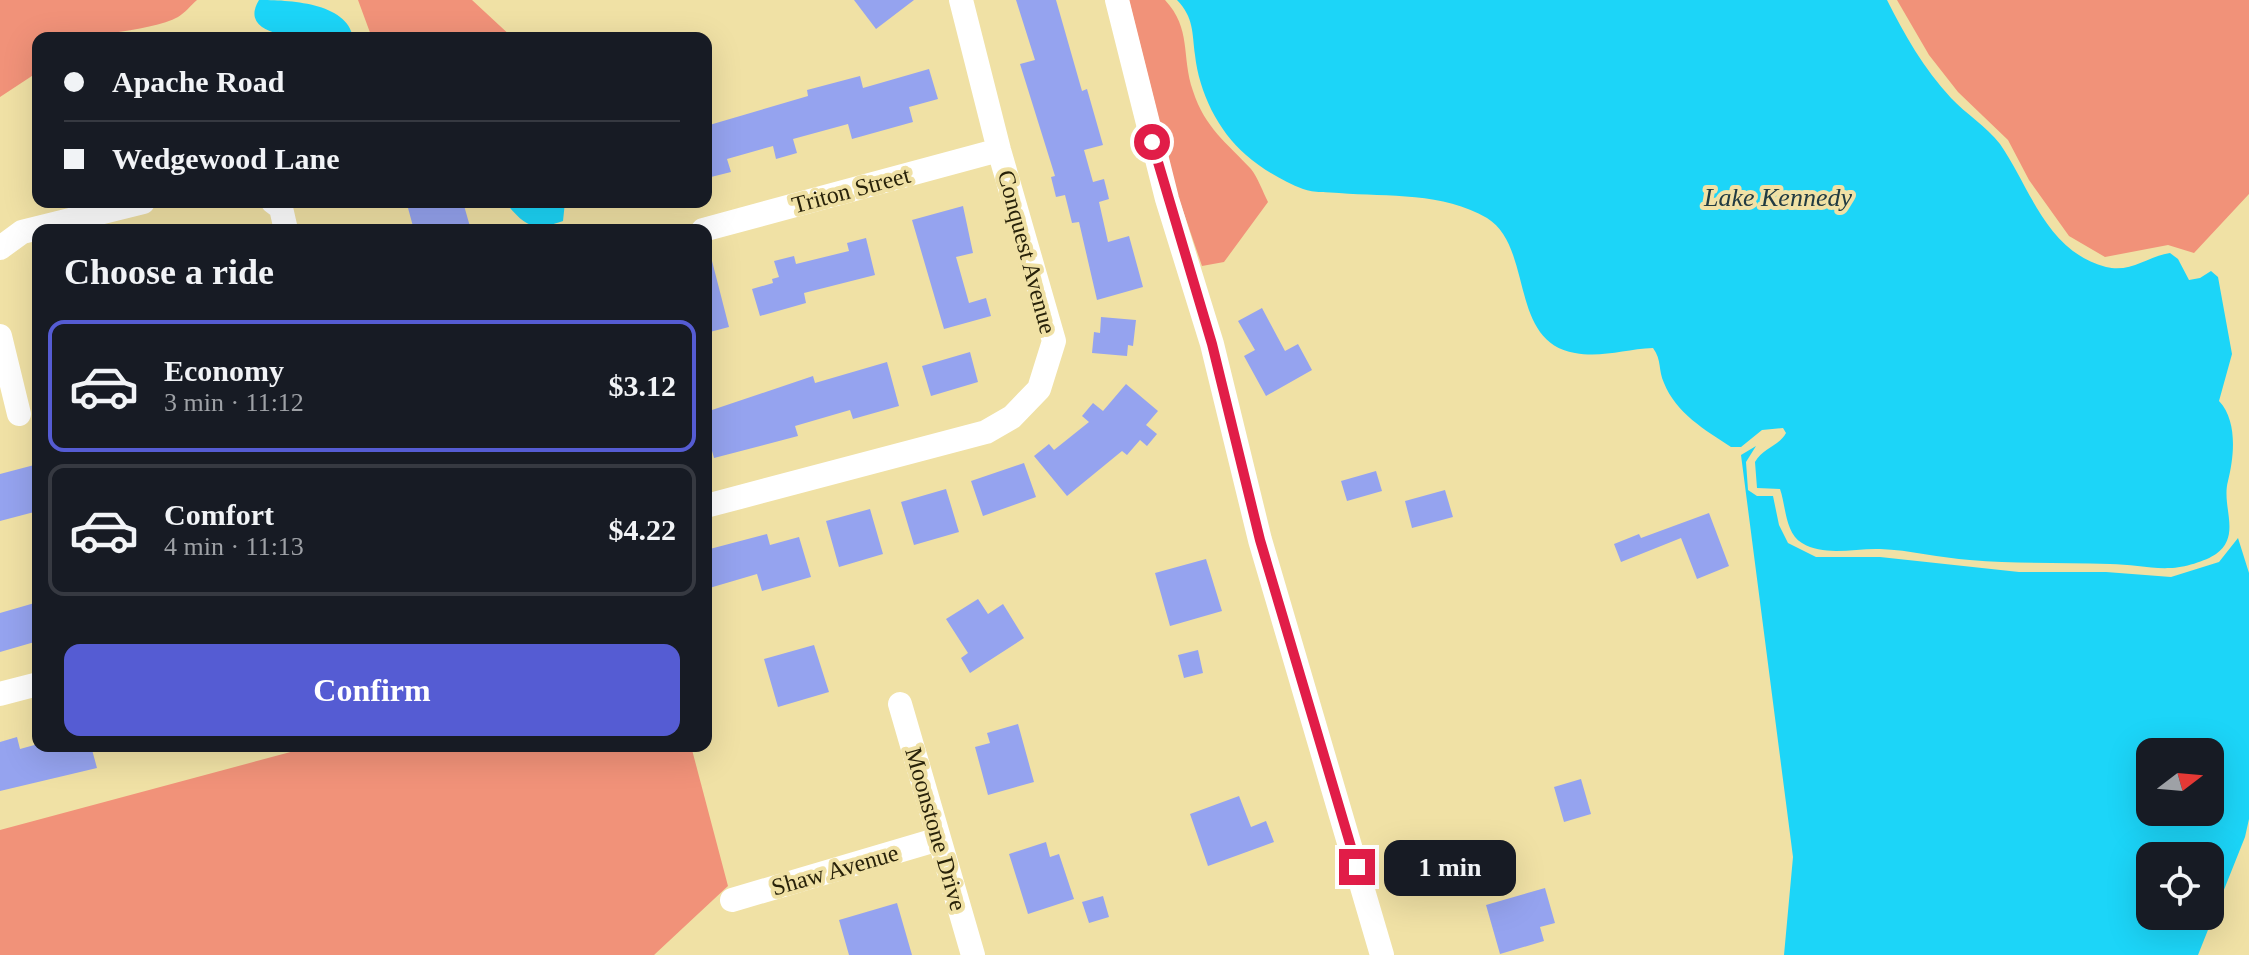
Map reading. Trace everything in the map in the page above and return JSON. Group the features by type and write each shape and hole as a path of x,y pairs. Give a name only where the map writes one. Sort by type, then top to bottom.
{"street":[{"name":"Conquest Avenue","path":"712,504 986,432 1012,417 1039,389 1054,341 999,150 961,0"},
{"path":"1117,0 1163,185 1212,344 1244,475 1382,955"},
{"name":"Triton Street","path":"712,228 999,150"},
{"path":"54,224 119,208"},
{"path":"0,248 22,232 32,230"},
{"path":"0,336 19,415"},
{"path":"0,694 32,686"},
{"name":"Moonstone Drive","path":"900,704 973,955"},
{"name":"Shaw Avenue","path":"732,900 939,839"}],"shaded area":[{"path":"0,0 197,0 178,17 149,27 114,32 32,32 32,76 0,97"},
{"path":"358,0 472,0 507,32 370,32"},
{"path":"1129,0 1165,0 1173,11 1183,32 1189,78 1198,104 1218,134 1251,169 1268,202 1224,262 1202,266 1178,196"},
{"path":"1897,0 2249,0 2249,194 2194,253 2168,245 2105,257 2069,236 2029,180 2008,140 1958,92 1929,55"},
{"path":"291,752 693,752 728,886 654,955 0,955 0,830"}],"water":[{"path":"259,0 300,3 328,10 340,17 351,32 272,32 259,25 254,15"},
{"name":"Lake Kennedy","path":"1177,0 1887,0 1932,75 1951,98 2000,144 2042,216 2068,247 2085,259 2115,268 2170,253 2178,259 2189,280 2211,271 2218,277 2232,354 2219,401 2229,419 2233,440 2227,491 2229,529 2224,546 2200,562 2163,568 1988,561 1880,549 1830,551 1802,543 1789,526 1780,489 1757,488 1755,462 1783,437 1786,433 1783,428 1762,430 1741,447 1731,447 1692,420 1676,403 1664,383 1653,348 1585,354 1554,345 1540,331 1530,313 1511,250 1502,232 1487,218 1434,200 1307,190 1259,165 1236,145 1212,110 1197,69 1189,19"},
{"path":"510,208 564,208 563,221 552,224 528,224"},
{"path":"1756,446 1746,462 1748,490 1757,496 1773,496 1779,525 1788,543 1816,557 1880,557 2019,572 2106,572 2171,577 2219,562 2238,538 2249,573 2249,819 2245,837 2224,890 2224,842 2136,842 2136,930 2208,930 2198,955 1784,955 1793,857 1741,455"}],"building":[{"path":"854,0 914,0 876,29"},
{"path":"1016,0 1056,0 1082,91 1087,89 1103,145 1084,150 1093,182 1104,179 1109,199 1099,202 1108,242 1129,236 1143,287 1097,300 1079,222 1072,223 1065,195 1056,197 1051,177 1055,176 1020,64 1035,60"},
{"path":"929,69 938,99 909,107 913,122 852,139 848,124 793,139 797,153 776,159 773,146 727,159 731,172 712,177 712,124 808,96 807,90 860,76 863,88"},
{"path":"963,206 973,253 956,257 969,303 986,298 991,316 944,329 912,220"},
{"path":"408,208 465,208 469,224 412,224"},
{"path":"866,238 875,275 804,293 806,303 760,316 752,289 773,283 772,279 779,277 774,261 794,256 796,264 849,251 847,243"},
{"path":"712,261 729,327 712,331"},
{"path":"1262,308 1285,351 1298,344 1312,370 1266,396 1244,356 1255,350 1238,321"},
{"path":"1101,317 1136,320 1133,346 1128,345 1127,356 1092,353 1094,332 1100,333"},
{"path":"970,352 978,382 931,396 922,366"},
{"path":"887,362 899,406 853,419 850,410 795,426 798,436 714,458 712,410 813,376 815,383"},
{"path":"1126,384 1158,411 1146,425 1157,434 1147,446 1140,440 1127,455 1122,451 1067,496 1034,456 1049,444 1054,450 1089,422 1082,416 1093,403 1103,411"},
{"path":"1024,463 1036,497 983,516 971,481"},
{"path":"32,466 32,513 0,521 0,474"},
{"path":"1376,471 1382,491 1347,501 1341,481"},
{"path":"946,489 959,532 914,545 901,502"},
{"path":"1445,490 1453,517 1412,528 1405,501"},
{"path":"870,509 883,554 839,567 826,521"},
{"path":"1709,513 1729,566 1697,579 1681,538 1621,562 1614,544 1639,534 1641,538"},
{"path":"767,534 770,545 799,537 811,577 762,591 757,574 712,587 712,548"},
{"path":"1206,559 1222,611 1170,626 1155,573"},
{"path":"978,599 988,614 1003,604 1024,638 970,673 961,658 968,653 946,619"},
{"path":"32,604 32,643 0,652 0,613"},
{"path":"814,645 829,692 778,707 764,659"},
{"path":"1198,650 1203,673 1184,678 1178,655"},
{"path":"1018,724 1034,782 988,795 975,747 990,743 987,733"},
{"path":"17,737 20,749 32,746 32,752 93,752 97,768 0,791 0,742"},
{"path":"1581,779 1591,814 1564,822 1554,787"},
{"path":"1239,796 1251,827 1266,821 1274,842 1208,866 1190,814"},
{"path":"1046,842 1050,857 1059,854 1074,899 1028,914 1009,854"},
{"path":"1545,888 1555,923 1540,927 1544,941 1500,954 1486,905"},
{"path":"1103,896 1109,917 1089,923 1082,902"},
{"path":"897,903 912,955 849,955 839,920"}],"route":[{"path":"1152,142 1212,344 1260,540 1357,867"}]}
